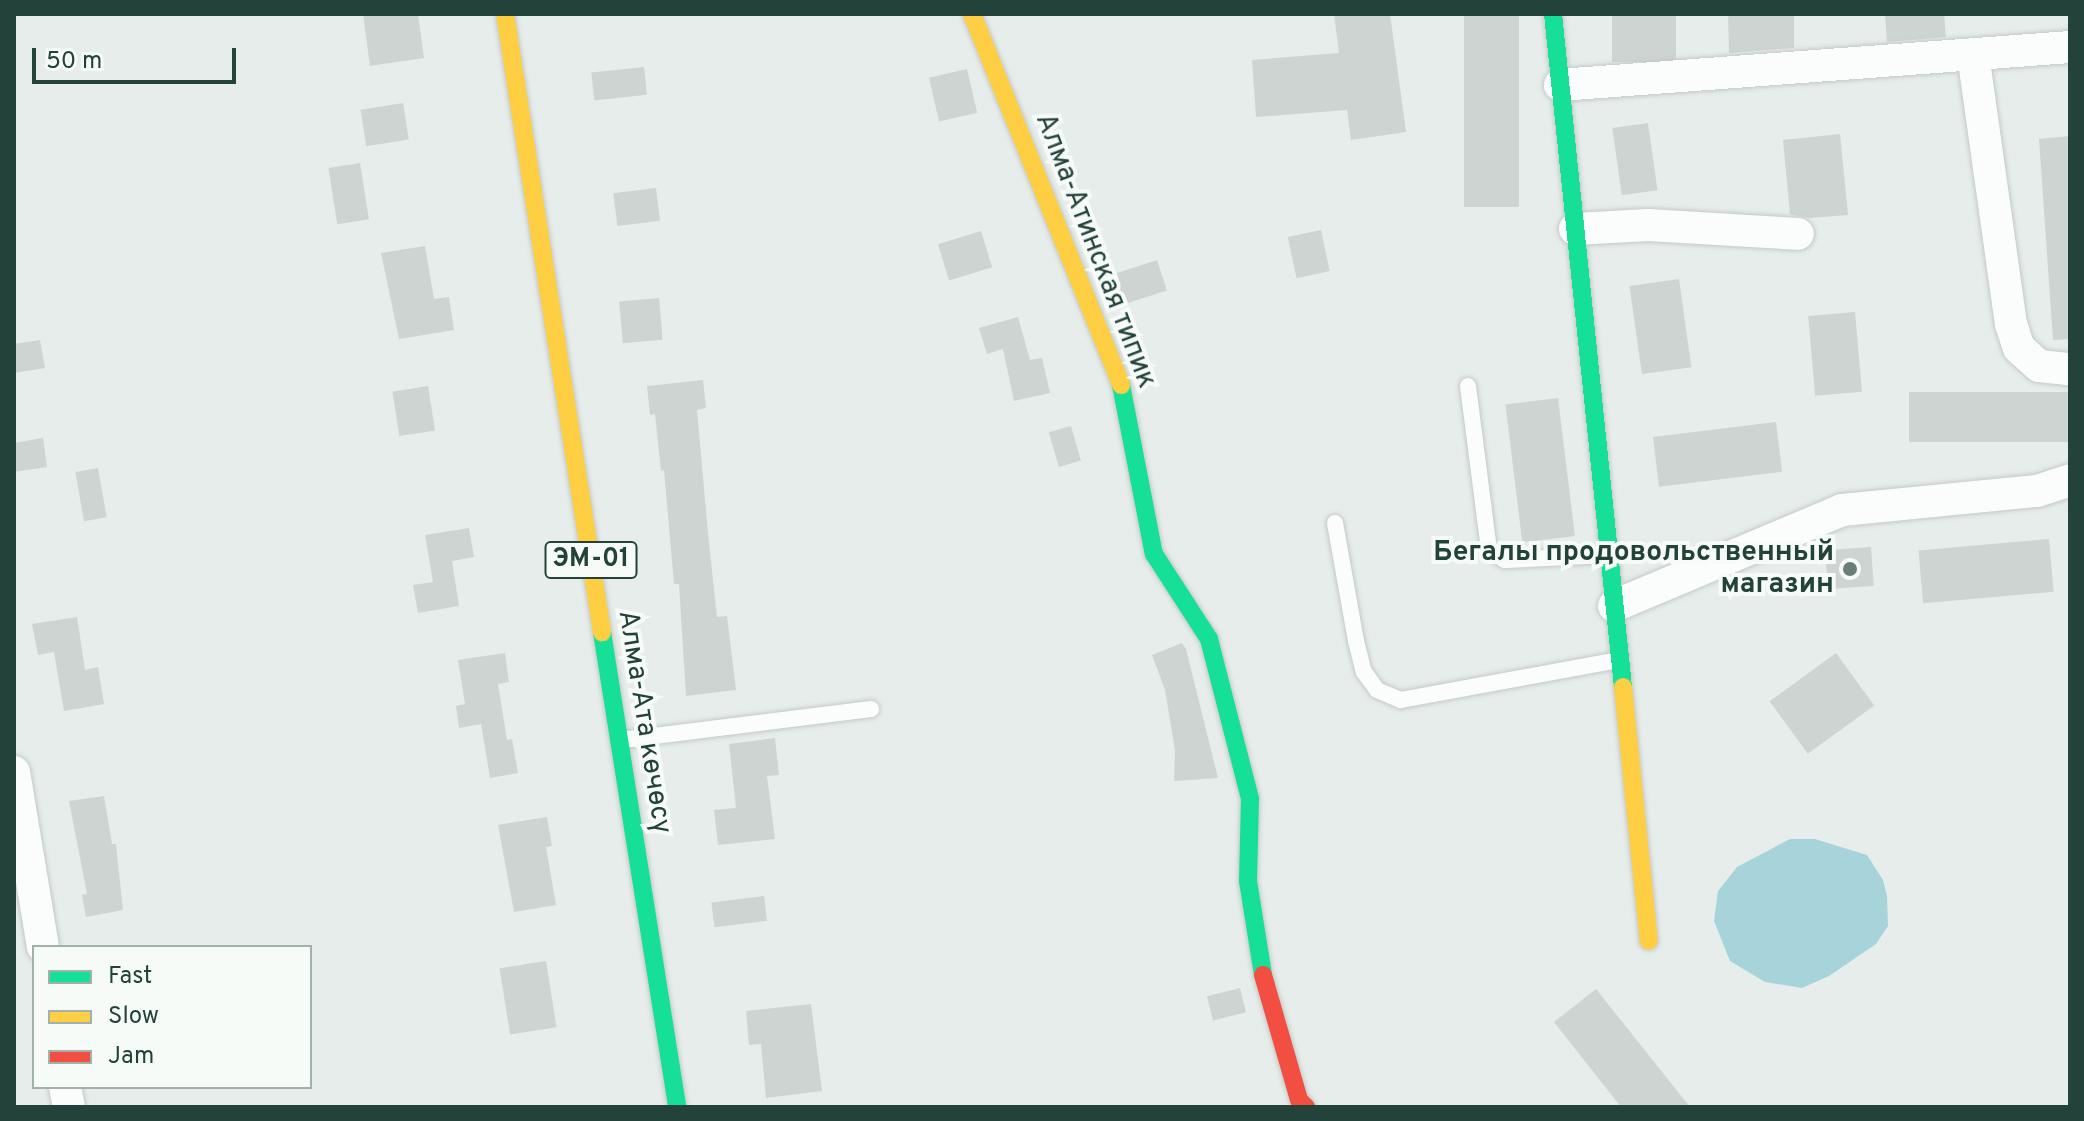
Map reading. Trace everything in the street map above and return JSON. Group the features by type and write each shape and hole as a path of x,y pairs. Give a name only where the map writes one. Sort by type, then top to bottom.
{"main road":[{"name":"Алма-Ата көчөсү","path":"505,14 677,1107"},
{"name":"Алма-Атинская типик","path":"972,14 1123,390 1154,554 1209,639 1250,799 1248,881 1266,991 1299,1100 1306,1107"},
{"path":"1553,14 1649,941"}],"street":[{"path":"1560,85 2070,47"},
{"path":"1973,54 2011,324 2019,348 2039,366 2070,369"},
{"path":"1575,229 1648,225 1798,234"},
{"path":"1614,606 1842,510 2037,491 2070,480"},
{"path":"14,772 43,945"}],"lane":[{"path":"1468,386 1489,549 1505,560 1609,555"},
{"path":"1335,523 1356,641 1364,672 1377,690 1401,700 1620,659"},
{"path":"619,740 871,709"}],"water":[{"path":"1790,839 1815,839 1867,855 1883,880 1887,896 1888,926 1876,944 1829,976 1802,988 1765,982 1730,961 1714,921 1718,891 1737,867"}],"building":[{"path":"363,14 418,14 424,58 370,66"},
{"path":"1334,14 1390,14 1406,132 1351,140 1347,110 1256,117 1252,60 1339,53"},
{"path":"1464,14 1519,14 1519,207 1464,207"},
{"path":"1612,14 1676,14 1676,62 1612,62"},
{"path":"1728,14 1794,14 1794,48 1729,53"},
{"path":"1885,14 1944,14 1946,37 1887,42"},
{"path":"644,67 647,95 594,100 591,73"},
{"path":"967,69 977,113 939,122 929,78"},
{"path":"403,103 409,140 366,146 361,110"},
{"path":"1648,123 1657,190 1622,195 1612,128"},
{"path":"1840,134 1848,215 1809,218 1790,214 1783,140"},
{"path":"2070,136 2070,339 2053,340 2039,139"},
{"path":"360,163 369,219 337,224 328,168"},
{"path":"656,188 660,221 617,226 613,193"},
{"path":"1321,230 1330,271 1296,278 1288,237"},
{"path":"981,231 992,267 949,280 938,244"},
{"path":"425,246 434,299 449,297 454,330 399,339 381,253"},
{"path":"1157,260 1167,290 1120,306 1110,275"},
{"path":"1679,279 1691,367 1642,374 1629,286"},
{"path":"659,298 663,340 623,343 619,301"},
{"path":"1855,312 1862,392 1815,396 1808,316"},
{"path":"1018,317 1030,360 1042,358 1050,393 1014,401 1003,349 987,354 979,328"},
{"path":"40,340 45,368 14,373 14,344"},
{"path":"703,380 706,408 697,410 708,533 717,617 727,616 736,690 686,696 679,584 674,584 664,470 661,471 655,414 650,415 647,386"},
{"path":"428,386 435,430 399,436 392,392"},
{"path":"1909,392 2070,392 2070,442 1909,442"},
{"path":"1558,398 1575,536 1522,542 1505,404"},
{"path":"1776,422 1782,472 1659,487 1653,437"},
{"path":"1071,426 1081,461 1059,467 1049,432"},
{"path":"43,438 47,467 14,472 14,443"},
{"path":"98,468 107,517 84,521 75,472"},
{"path":"469,528 474,557 452,561 459,606 418,613 413,585 433,582 425,535"},
{"path":"2049,539 2054,592 1923,603 1918,550"},
{"name":"Бегалы продовольственный магазин","path":"1871,547 1874,586 1828,589 1825,550"},
{"path":"77,617 85,670 98,667 104,704 64,711 54,652 38,655 32,624"},
{"path":"1182,643 1218,778 1174,781 1175,750 1165,690 1152,655"},
{"path":"505,653 509,682 498,684 507,740 512,739 518,773 490,778 481,724 459,728 456,706 465,704 458,660"},
{"path":"1836,653 1874,706 1808,754 1770,701"},
{"path":"775,738 779,775 767,776 775,839 718,845 714,810 736,808 729,744"},
{"path":"104,796 112,844 116,844 123,910 86,917 82,895 87,894 69,801"},
{"path":"547,817 552,846 546,847 556,905 514,912 498,825"},
{"path":"764,896 767,921 714,927 711,902"},
{"path":"546,961 556,1027 510,1035 500,968"},
{"path":"1240,988 1246,1012 1213,1020 1207,996"},
{"path":"1596,989 1690,1107 1621,1107 1554,1022"},
{"path":"811,1004 822,1091 766,1098 761,1044 749,1045 746,1011"}],"traffic: fast":[{"path":"1553,14 1623,687"},
{"path":"1121,385 1154,554 1209,639 1250,799 1248,881 1263,975"},
{"path":"602,632 677,1107"}],"traffic: slow":[{"path":"505,14 602,632"},
{"path":"972,14 1121,385"},
{"path":"1623,687 1649,941"}],"traffic: jam":[{"path":"1263,975 1299,1100 1306,1107"}],"place":[{"name":"Бегалы продовольственный магазин","path":"1850,569"}]}
